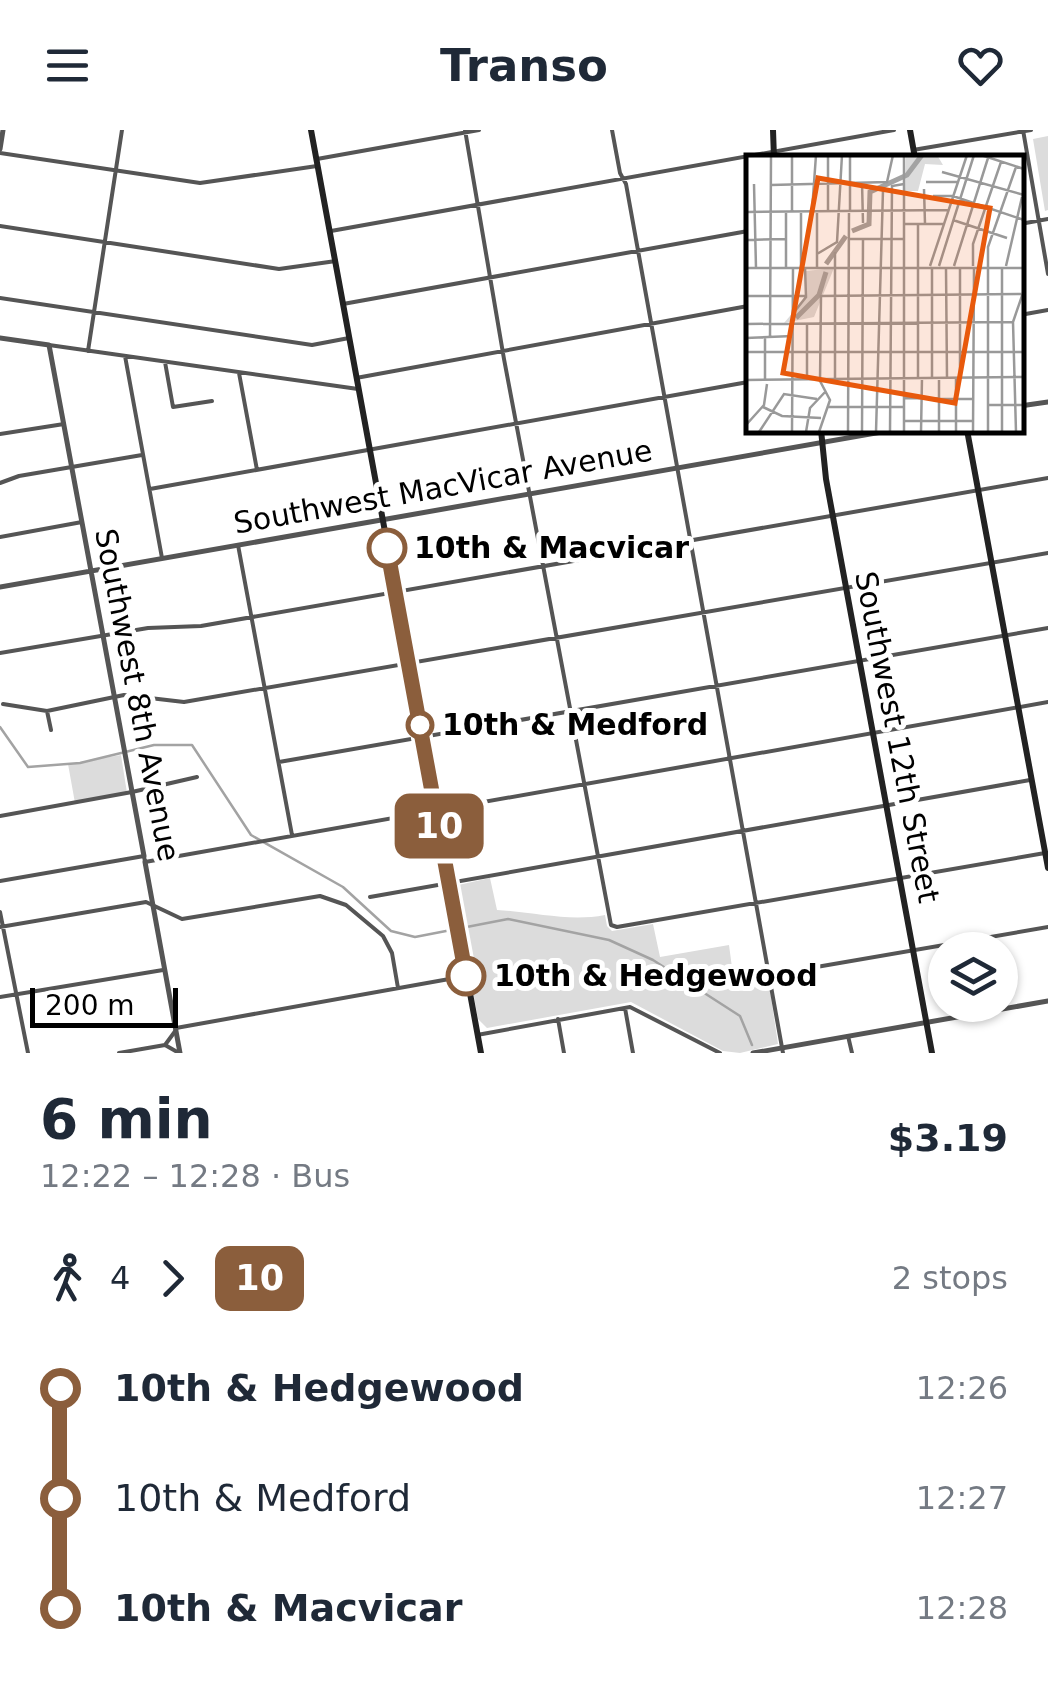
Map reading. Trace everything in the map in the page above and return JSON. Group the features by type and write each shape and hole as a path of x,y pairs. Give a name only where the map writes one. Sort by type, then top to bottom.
{"main road":[{"path":"311,130 481,1053"},
{"path":"773,130 774,155"},
{"path":"910,130 914,154"},
{"name":"Southwest 12th Street","path":"821,432 932,1053"},
{"path":"966,432 1032,780 1044,818 1048,868"}],"street":[{"path":"3,130 0,151 210,183 479,130"},
{"path":"88,351 122,130"},
{"path":"612,130 666,396 782,1050"},
{"path":"774,155 894,130"},
{"path":"914,154 1030,130"},
{"path":"465,131 529,495 612,926 1047,853"},
{"path":"1023,131 1048,274"},
{"path":"331,231 746,159"},
{"path":"1023,223 1048,219"},
{"path":"0,226 280,269 336,261"},
{"path":"343,304 746,231"},
{"path":"0,298 312,345 349,338"},
{"path":"356,378 746,306"},
{"path":"1023,314 1048,310"},
{"path":"0,338 358,389"},
{"name":"Southwest 8th Avenue","path":"49,345 180,1053"},
{"path":"125,356 162,558"},
{"path":"165,362 174,407 212,401"},
{"path":"239,373 257,470"},
{"path":"150,489 746,382"},
{"path":"1023,406 1048,402"},
{"path":"0,434 64,424"},
{"name":"Southwest MacVicar Avenue","path":"0,586 883,432"},
{"path":"0,483 71,466 143,455"},
{"path":"0,653 252,618 1048,478"},
{"path":"0,536 82,522"},
{"path":"238,545 292,836"},
{"path":"4,704 47,711 132,695 184,702 1048,553"},
{"path":"279,762 1048,628"},
{"path":"0,881 248,844 1048,702"},
{"path":"47,711 51,730"},
{"path":"0,816 197,777"},
{"path":"370,896 1032,780"},
{"path":"1,926 146,902 182,918 312,896 339,900 387,941 398,988"},
{"path":"0,912 28,1053"},
{"path":"770,975 1048,927"},
{"path":"0,997 165,969"},
{"path":"164,1045 176,1029 466,976"},
{"path":"753,1053 1048,1001"},
{"path":"625,1008 633,1053"},
{"path":"478,1035 636,1008 720,1053"},
{"path":"558,1019 564,1053"},
{"path":"848,1036 852,1053"},
{"path":"120,1053 164,1045 180,1053"}],"shaded area":[{"path":"1048,136 1048,210 1045,211 1033,139"},
{"path":"121,755 127,793 75,803 68,764"},
{"path":"490,878 497,910 565,917 605,915 612,931 653,924 660,957 729,945 735,990 769,984 778,1044 740,1053 723,1051 631,1002 487,1028 478,1019 454,886"}],"waterway":[{"path":"0,727 28,767 80,763 154,745 192,745 251,835 343,887 391,931 415,937 508,919 609,940 653,960 740,1016 752,1045"}],"bus line":[{"name":"10","path":"387,548 466,976"}],"place":[{"name":"10th & Macvicar","path":"387,548"},
{"name":"10th & Medford","path":"420,725"},
{"name":"10th & Hedgewood","path":"466,976"}]}
